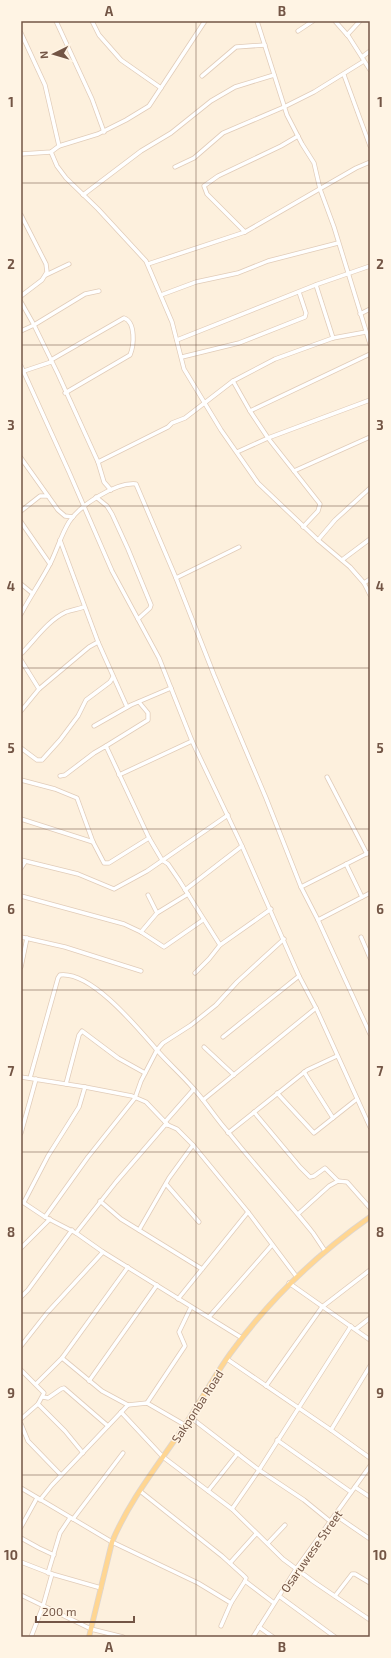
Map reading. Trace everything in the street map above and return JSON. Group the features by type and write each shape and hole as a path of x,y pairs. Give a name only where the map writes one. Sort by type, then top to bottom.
{"main road":[{"name":"Sakponba Road","path":"89,1637 112,1542 127,1511 227,1359 242,1338 296,1276 325,1251 370,1217"}],"street":[{"path":"56,21 92,99 104,132"},
{"path":"92,21 99,35 121,60 161,88"},
{"path":"21,154 51,152 59,146 104,132 149,106 205,21"},
{"path":"257,21 284,107 298,136 314,162 320,189 370,343"},
{"path":"298,31 313,21"},
{"path":"335,21 370,70"},
{"path":"346,35 360,21"},
{"path":"21,33 45,85 59,146"},
{"path":"202,76 236,47 265,44"},
{"path":"362,57 370,51"},
{"path":"174,167 194,158 223,133 284,107 344,74 364,61"},
{"path":"344,74 370,146"},
{"path":"83,195 141,151 171,133 211,101 235,87 274,75"},
{"path":"245,232 207,194 204,186 218,176 281,146 298,136"},
{"path":"51,152 61,172 115,226 148,264 177,340 184,369 258,483 318,540 342,560 364,583 370,595"},
{"path":"148,264 245,232 356,168 370,162"},
{"path":"21,215 46,264 46,275"},
{"path":"161,295 196,282 238,273 268,261 338,243"},
{"path":"21,296 42,280 46,275 69,264"},
{"path":"177,340 316,285 370,266"},
{"path":"316,285 333,338"},
{"path":"21,331 34,325 85,294 99,291"},
{"path":"182,357 240,343 305,317 306,313 299,292"},
{"path":"21,302 34,325 98,462 104,482 110,490"},
{"path":"360,314 370,309"},
{"path":"22,372 51,361 124,318 129,321 132,327 130,355 65,393"},
{"path":"98,462 168,427 172,423 185,418 233,381 275,359 333,338 366,332"},
{"path":"250,411 370,354"},
{"path":"21,366 22,372 112,571 159,658 192,741 228,815 370,1127"},
{"path":"233,381 250,411 268,438 320,504 318,511 304,527"},
{"path":"237,452 268,438 370,400"},
{"path":"294,471 370,437"},
{"path":"21,458 58,510 69,522"},
{"path":"21,614 50,564 60,540 73,517 96,498 110,490 136,484 139,487 301,887 318,920 370,1034"},
{"path":"318,540 335,520 370,488"},
{"path":"21,510 40,496 48,496"},
{"path":"96,498 107,506 112,514 151,604 150,608 138,619"},
{"path":"65,516 73,517"},
{"path":"21,522 50,564"},
{"path":"342,560 370,539"},
{"path":"60,540 84,607 127,708"},
{"path":"176,578 239,547"},
{"path":"56,551 64,549"},
{"path":"364,583 370,579"},
{"path":"21,584 32,593"},
{"path":"21,654 40,632 51,623 66,612 84,607"},
{"path":"21,711 39,688 89,647 98,642"},
{"path":"21,660 39,688"},
{"path":"21,748 37,760 42,760 60,740 78,716 86,700 110,682 113,677"},
{"path":"110,682 115,682"},
{"path":"94,726 139,702 171,688"},
{"path":"60,776 66,774 94,752 148,720 148,713 139,702"},
{"path":"119,775 192,741"},
{"path":"106,746 149,838 162,860 168,864 188,894 220,945"},
{"path":"301,887 368,853 326,777"},
{"path":"21,780 55,789 77,798 93,842 102,861 107,864 149,838"},
{"path":"21,868 23,861 78,874 114,889 147,870 228,815"},
{"path":"21,819 93,842"},
{"path":"185,890 242,846"},
{"path":"346,864 362,897"},
{"path":"318,920 370,893"},
{"path":"148,894 157,913"},
{"path":"142,932 157,913 188,894"},
{"path":"21,896 124,924 142,932 164,947 203,920"},
{"path":"195,973 220,945 271,909"},
{"path":"21,936 65,947 141,971"},
{"path":"361,937 370,958"},
{"path":"21,967 27,938"},
{"path":"45,1217 88,1157 135,1098 145,1072 157,1050 163,1043 191,1025 216,1005 237,982 284,939"},
{"path":"30,1078 58,978 60,975 64,974 83,981 96,989 137,1027 194,1089 228,1133 298,1214 325,1251"},
{"path":"223,1037 300,976"},
{"path":"203,1100 316,1008"},
{"path":"66,1084 80,1032 118,1058 145,1072"},
{"path":"204,1047 234,1075"},
{"path":"228,1133 304,1072 337,1056"},
{"path":"304,1072 332,1118"},
{"path":"21,1077 85,1087 135,1098 146,1102 166,1123 177,1129 192,1145 248,1212 296,1276"},
{"path":"21,1133 36,1079"},
{"path":"85,1087 79,1107 48,1156 23,1201 45,1217 72,1230 103,1252 242,1338"},
{"path":"76,1233 100,1201 194,1089"},
{"path":"277,1093 314,1133 357,1099"},
{"path":"254,1112 300,1168 310,1177 314,1176 325,1168 338,1181"},
{"path":"139,1230 169,1178 192,1145"},
{"path":"298,1214 329,1186 338,1181 347,1182 370,1208"},
{"path":"166,1184 199,1222"},
{"path":"164,1188 170,1188"},
{"path":"100,1201 121,1219 202,1269"},
{"path":"178,1299 248,1212"},
{"path":"21,1248 50,1219"},
{"path":"21,1297 28,1290 72,1230"},
{"path":"209,1317 272,1245"},
{"path":"21,1346 47,1313 103,1252"},
{"path":"36,1384 62,1358 128,1267"},
{"path":"266,1386 322,1307 370,1270"},
{"path":"289,1283 370,1340"},
{"path":"89,1381 157,1285"},
{"path":"147,1403 185,1346 179,1332 191,1307"},
{"path":"356,1329 370,1318"},
{"path":"232,1509 259,1470 351,1326"},
{"path":"62,1358 102,1391 128,1405 147,1403 185,1425"},
{"path":"227,1359 370,1458"},
{"path":"331,1430 370,1366"},
{"path":"21,1370 44,1393 38,1404 21,1419"},
{"path":"43,1397 48,1398 64,1388 108,1426"},
{"path":"38,1404 65,1431 83,1453"},
{"path":"21,1527 39,1499 128,1405"},
{"path":"121,1412 163,1457 232,1509 283,1559 370,1620"},
{"path":"190,1417 259,1470 304,1500 331,1522"},
{"path":"21,1424 28,1441 61,1475"},
{"path":"277,1440 351,1492"},
{"path":"31,1637 43,1606 60,1533 123,1453"},
{"path":"208,1491 238,1453"},
{"name":"Osaruwese Street","path":"253,1637 296,1569 370,1466"},
{"path":"355,1487 370,1497"},
{"path":"21,1488 112,1542 198,1583 231,1603"},
{"path":"140,1491 230,1563 246,1578 245,1581 274,1603"},
{"path":"335,1515 370,1539"},
{"path":"268,1543 285,1525"},
{"path":"230,1563 256,1534"},
{"path":"21,1538 54,1555"},
{"path":"21,1562 50,1574 101,1588"},
{"path":"335,1596 352,1574 355,1574 370,1583"},
{"path":"221,1626 231,1603 245,1581"},
{"path":"21,1595 91,1629 123,1637"},
{"path":"279,1596 335,1637"},
{"path":"259,1627 273,1637"}]}
